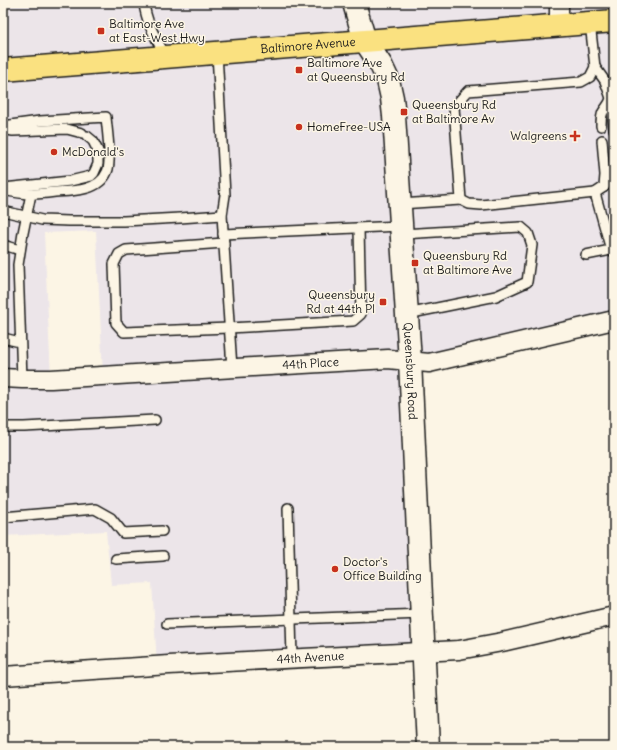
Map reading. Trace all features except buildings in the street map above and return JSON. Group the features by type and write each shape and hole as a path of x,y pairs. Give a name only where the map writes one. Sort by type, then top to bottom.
{"main road":[{"name":"Baltimore Avenue","path":"3,70 614,21"},
{"path":"3,59 26,68"}],"street":[{"name":"Queensbury Road","path":"354,3 365,41 381,65 388,80 394,116 410,361 428,747"},
{"path":"559,3 559,25"},
{"name":"44th Place","path":"3,378 51,379 388,359 429,363 614,320"},
{"name":"44th Avenue","path":"3,676 292,658 459,650 495,644 614,616"}],"lane":[{"path":"144,3 144,11 151,29 166,57"},
{"path":"590,23 595,67 605,81 611,98 614,129"},
{"path":"217,53 225,195 222,215 223,239 232,368"},
{"path":"461,200 454,107 468,91 581,82 590,77 595,67"},
{"path":"601,126 601,117 611,98"},
{"path":"3,126 40,121 106,117 110,161 108,171 103,179 95,185 87,188 31,194 20,194 3,189"},
{"path":"3,129 13,131 67,129 84,134 93,141 98,152 98,164 94,173 90,176 3,189"},
{"path":"602,140 605,175 604,187"},
{"path":"400,204 461,200 469,204 481,205 595,192 604,187 611,179 614,172"},
{"path":"586,255 611,250 595,192"},
{"path":"22,379 18,265 31,194"},
{"path":"3,211 42,220 69,221 124,221 222,215"},
{"path":"359,229 361,314 353,321 124,332 116,324 114,264 119,254 126,250 223,239 359,229 401,230 521,227 528,233 532,245 527,282 496,296 407,314"},
{"path":"3,245 20,250"},
{"path":"3,338 20,342"},
{"path":"3,427 155,420"},
{"path":"288,508 292,658"},
{"path":"3,517 95,509 111,518 123,533 162,531"},
{"path":"116,559 163,556"},
{"path":"167,624 422,614"}],"shaded area":[{"path":"3,3 614,3 614,320 410,361 424,651 157,665 152,583 111,585 106,531 3,536 3,70 26,68 3,59","holes":["96,231 103,375 51,378 44,233"]}],"place":[{"name":"Baltimore Ave at East-West Hwy","path":"101,31"},
{"name":"Baltimore Ave at Queensbury Rd","path":"299,70"},
{"name":"Queensbury Rd at Baltimore Av","path":"404,112"},
{"name":"HomeFree-USA","path":"299,127"},
{"name":"Walgreens","path":"575,136"},
{"name":"McDonald's","path":"54,152"},
{"name":"Queensbury Rd at Baltimore Ave","path":"415,263"},
{"name":"Queensbury Rd at 44th Pl","path":"383,302"},
{"name":"Doctor's Office Building","path":"335,569"}]}
